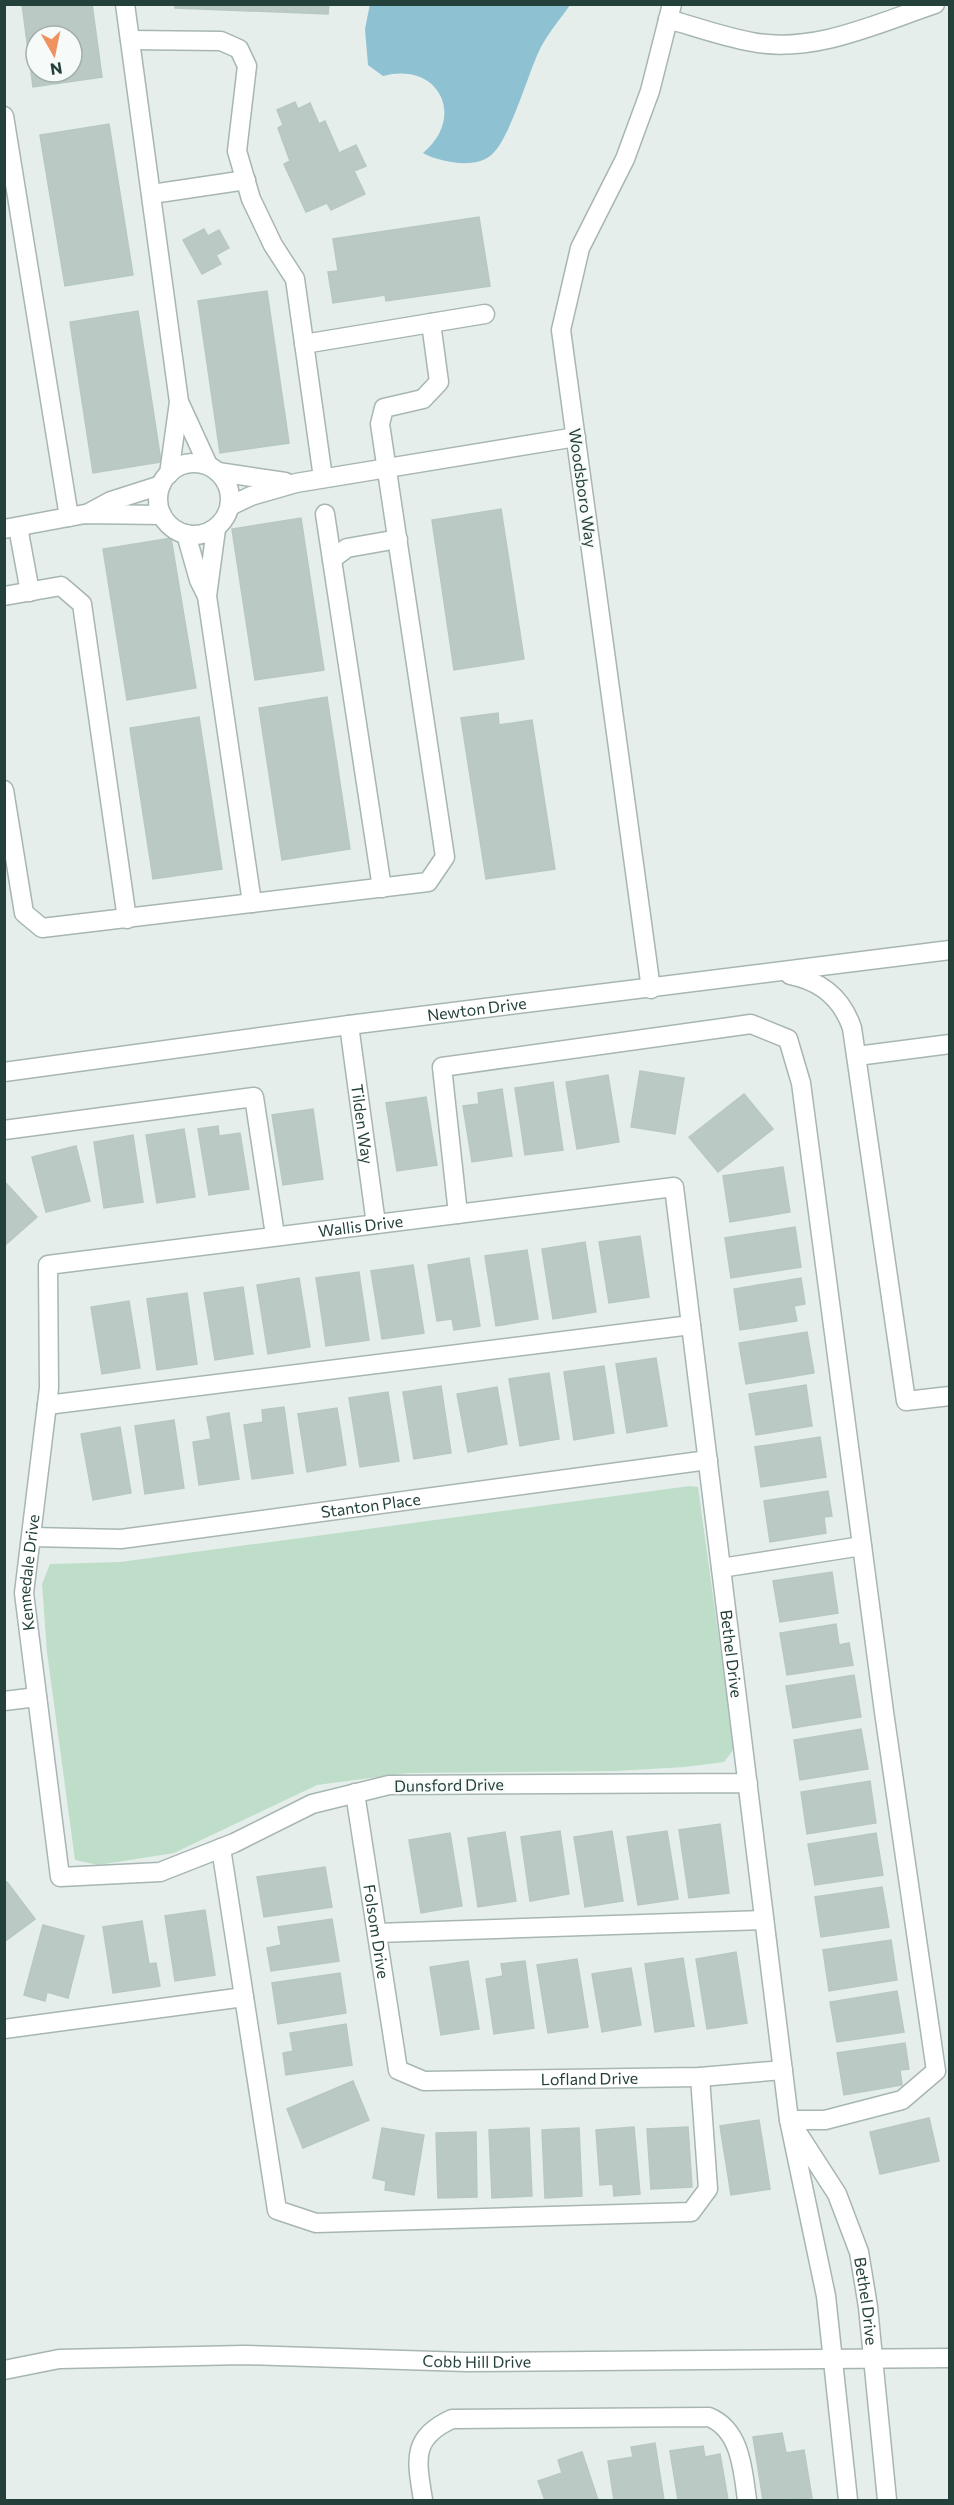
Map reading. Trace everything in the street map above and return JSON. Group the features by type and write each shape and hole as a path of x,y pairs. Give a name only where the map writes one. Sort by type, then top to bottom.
{"street":[{"path":"125,4 179,402 165,480 158,503 167,523 186,534 198,535 216,529"},
{"path":"670,12 753,42 795,44 835,37 935,4"},
{"name":"Woodsboro Way","path":"651,989 561,330 580,248 626,159 650,92 670,12"},
{"path":"130,40 221,41 239,49 247,66 237,151 246,180 273,245 295,279 323,478"},
{"path":"4,116 77,516"},
{"path":"152,194 246,180"},
{"path":"304,344 485,314"},
{"path":"4,790 24,913 42,928 428,882 445,857 380,424 384,408 423,399 439,382 431,323"},
{"path":"179,402 213,469 226,482 230,494 230,506 225,518 216,529 207,596 252,903"},
{"path":"230,506 251,496 296,483 576,437"},
{"path":"77,516 165,480 180,466 192,463 213,469 296,483"},
{"path":"325,514 382,888"},
{"path":"30,592 11,528 77,516 162,515"},
{"path":"186,534 199,580 207,596"},
{"path":"332,559 347,548 398,539"},
{"path":"4,596 61,586 82,604 127,919"},
{"name":"Newton Drive","path":"4,1072 349,1025 950,950"},
{"path":"777,972 814,981 828,991 847,1014 857,1056 906,1401 950,1396"},
{"path":"458,1214 442,1067 751,1024 788,1039 801,1083 862,1546 936,2071 902,2100 825,2120 789,2120"},
{"name":"Tilden Way","path":"349,1025 376,1224"},
{"path":"857,1056 950,1044"},
{"path":"4,1130 254,1097 275,1235"},
{"name":"Wallis Drive","path":"48,1265 674,1187"},
{"name":"Bethel Drive","path":"674,1187 789,2120 826,2296 831,2360 848,2500"},
{"name":"Kennedale Drive","path":"48,1265 47,1405 24,1593 60,1877"},
{"path":"47,1405 692,1325"},
{"name":"Stanton Place","path":"31,1537 121,1539 708,1460"},
{"path":"721,1568 862,1546"},
{"path":"4,1701 37,1697"},
{"name":"Dunsford Drive","path":"60,1877 160,1872 221,1848 312,1804 389,1785 748,1783"},
{"name":"Folsom Drive","path":"355,1793 398,2070"},
{"path":"221,1848 277,2210 316,2223 691,2212 708,2188 700,2078"},
{"path":"377,1933 765,1920"},
{"path":"4,2028 244,1997"},
{"name":"Lofland Drive","path":"398,2070 424,2081 700,2078 783,2070"},
{"name":"Bethel Drive","path":"789,2120 837,2194 859,2252 873,2359 887,2500"},
{"name":"Cobb Hill Drive","path":"4,2370 59,2359 244,2355 466,2362 950,2358"},
{"path":"423,2500 417,2461 420,2446 432,2428 452,2419 498,2417 709,2417 728,2431 734,2442 741,2462 747,2500"}],"green space":[{"path":"690,1486 698,1487 734,1749 724,1762 615,1771 408,1773 317,1785 174,1853 98,1865 75,1860 47,1652 42,1584 50,1564 120,1562"}],"water":[{"path":"370,4 570,5 541,47 505,136 497,148 483,160 457,163 423,153 436,138 443,123 444,108 440,95 431,84 419,76 402,73 383,76 368,65 365,29"}],"building":[{"path":"22,4 92,4 102,77 84,80 84,24 25,24"},
{"path":"175,4 329,4 328,14 175,8"},
{"path":"33,84 54,84 33,87"},
{"path":"295,102 298,109 310,103 319,124 325,121 339,153 356,145 366,166 354,171 365,194 331,210 327,203 306,212 284,164 290,161 278,128 283,125 277,110"},
{"path":"109,124 133,275 65,286 40,135"},
{"path":"479,217 490,286 386,301 385,295 333,303 328,272 338,271 333,239"},
{"path":"204,229 208,236 219,230 229,248 216,255 221,264 202,274 183,240"},
{"path":"267,291 289,443 220,453 198,301"},
{"path":"138,311 161,462 93,473 70,322"},
{"path":"501,509 524,659 454,670 432,520"},
{"path":"301,518 324,670 255,680 232,529"},
{"path":"171,538 196,688 127,700 103,549"},
{"path":"327,697 350,849 282,860 259,708"},
{"path":"498,713 499,725 532,720 555,869 486,879 461,718"},
{"path":"199,717 222,869 153,879 130,728"},
{"path":"640,1071 684,1078 675,1134 631,1127"},
{"path":"608,1075 619,1142 577,1149 566,1082"},
{"path":"553,1082 563,1150 525,1155 515,1088"},
{"path":"502,1089 512,1156 472,1162 463,1106 479,1104 478,1093"},
{"path":"744,1094 773,1129 718,1172 689,1137"},
{"path":"426,1097 437,1165 397,1171 386,1103"},
{"path":"313,1109 323,1179 283,1185 272,1115"},
{"path":"218,1126 219,1136 240,1133 249,1189 209,1195 198,1129"},
{"path":"184,1129 195,1197 157,1203 146,1135"},
{"path":"133,1135 143,1202 104,1208 94,1142"},
{"path":"76,1146 90,1201 46,1212 32,1157"},
{"path":"783,1167 790,1212 730,1222 723,1176"},
{"path":"4,1181 37,1217 4,1246"},
{"path":"795,1227 801,1267 731,1278 725,1238"},
{"path":"640,1236 649,1297 609,1303 599,1242"},
{"path":"585,1242 596,1312 553,1319 542,1249"},
{"path":"527,1250 538,1319 496,1326 485,1256"},
{"path":"469,1258 480,1326 454,1330 452,1319 437,1321 428,1265"},
{"path":"413,1265 424,1333 382,1339 371,1271"},
{"path":"359,1272 369,1340 326,1346 316,1278"},
{"path":"299,1278 310,1347 268,1354 257,1285"},
{"path":"801,1278 805,1304 794,1306 797,1321 740,1330 734,1289"},
{"path":"243,1287 253,1354 215,1360 204,1293"},
{"path":"187,1293 197,1364 157,1370 147,1299"},
{"path":"129,1301 140,1368 102,1374 91,1307"},
{"path":"807,1332 814,1373 746,1384 739,1343"},
{"path":"656,1358 667,1426 627,1433 616,1364"},
{"path":"604,1366 614,1433 574,1440 564,1372"},
{"path":"549,1373 559,1439 520,1446 509,1379"},
{"path":"806,1385 812,1426 756,1435 749,1394"},
{"path":"441,1386 451,1453 414,1459 403,1392"},
{"path":"497,1387 507,1444 468,1452 457,1394"},
{"path":"388,1392 399,1461 360,1467 349,1398"},
{"path":"284,1407 293,1473 252,1479 244,1425 263,1422 262,1410"},
{"path":"337,1408 346,1465 307,1472 298,1414"},
{"path":"229,1413 239,1479 199,1485 193,1442 211,1439 207,1417"},
{"path":"174,1420 184,1488 145,1494 135,1426"},
{"path":"120,1427 131,1493 93,1500 81,1434"},
{"path":"820,1437 826,1477 761,1487 755,1447"},
{"path":"828,1491 832,1516 824,1517 826,1533 770,1542 764,1501"},
{"path":"832,1572 838,1613 780,1622 773,1581"},
{"path":"836,1624 839,1645 849,1643 853,1665 787,1675 780,1633"},
{"path":"854,1675 861,1717 793,1728 786,1686"},
{"path":"861,1729 868,1769 800,1780 794,1740"},
{"path":"870,1781 876,1823 807,1834 801,1792"},
{"path":"720,1824 729,1893 689,1898 679,1830"},
{"path":"560,1831 569,1894 530,1901 521,1837"},
{"path":"612,1831 623,1901 585,1907 574,1837"},
{"path":"667,1831 678,1899 638,1905 627,1837"},
{"path":"505,1832 516,1901 478,1907 468,1838"},
{"path":"450,1833 462,1906 421,1913 409,1840"},
{"path":"876,1833 883,1875 815,1885 808,1844"},
{"path":"325,1867 332,1907 264,1917 257,1877"},
{"path":"7,1882 35,1919 4,1942 4,1885"},
{"path":"882,1887 889,1927 821,1937 815,1897"},
{"path":"205,1910 215,1975 175,1981 165,1916"},
{"path":"332,1919 339,1961 271,1971 267,1948 281,1945 278,1927"},
{"path":"142,1921 149,1964 156,1963 160,1986 113,1993 103,1927"},
{"path":"43,1925 84,1936 68,1998 47,1992 45,2001 24,1995"},
{"path":"891,1940 897,1980 829,1991 823,1950"},
{"path":"736,1952 747,2023 707,2029 696,1959"},
{"path":"683,1958 694,2026 655,2032 645,1964"},
{"path":"577,1959 588,2027 548,2033 537,1965"},
{"path":"468,1961 479,2029 441,2035 430,1967"},
{"path":"525,1961 534,2028 494,2034 486,1979 503,1976 501,1964"},
{"path":"631,1968 641,2025 602,2032 592,1974"},
{"path":"340,1973 346,2013 278,2024 272,1983"},
{"path":"897,1991 904,2032 837,2042 830,2002"},
{"path":"346,2024 352,2065 286,2075 283,2053 293,2051 290,2033"},
{"path":"905,2043 909,2069 900,2070 902,2085 844,2095 837,2053"},
{"path":"353,2081 369,2120 303,2148 287,2109"},
{"path":"929,2118 939,2161 880,2174 870,2132"},
{"path":"759,2120 770,2189 731,2195 720,2126"},
{"path":"634,2127 640,2194 614,2196 613,2184 600,2185 596,2130"},
{"path":"688,2127 692,2187 651,2189 647,2129"},
{"path":"382,2128 424,2135 414,2195 385,2190 386,2181 373,2178"},
{"path":"529,2128 532,2196 492,2198 489,2130"},
{"path":"579,2128 582,2196 545,2198 542,2130"},
{"path":"476,2132 477,2197 438,2198 436,2133"},
{"path":"782,2433 786,2453 804,2450 812,2498 763,2500 753,2437"},
{"path":"655,2443 664,2500 614,2500 608,2461 633,2457 631,2447"},
{"path":"703,2446 705,2457 720,2454 728,2500 678,2500 670,2451"},
{"path":"582,2452 598,2500 545,2500 538,2481 562,2473 558,2460"}]}
